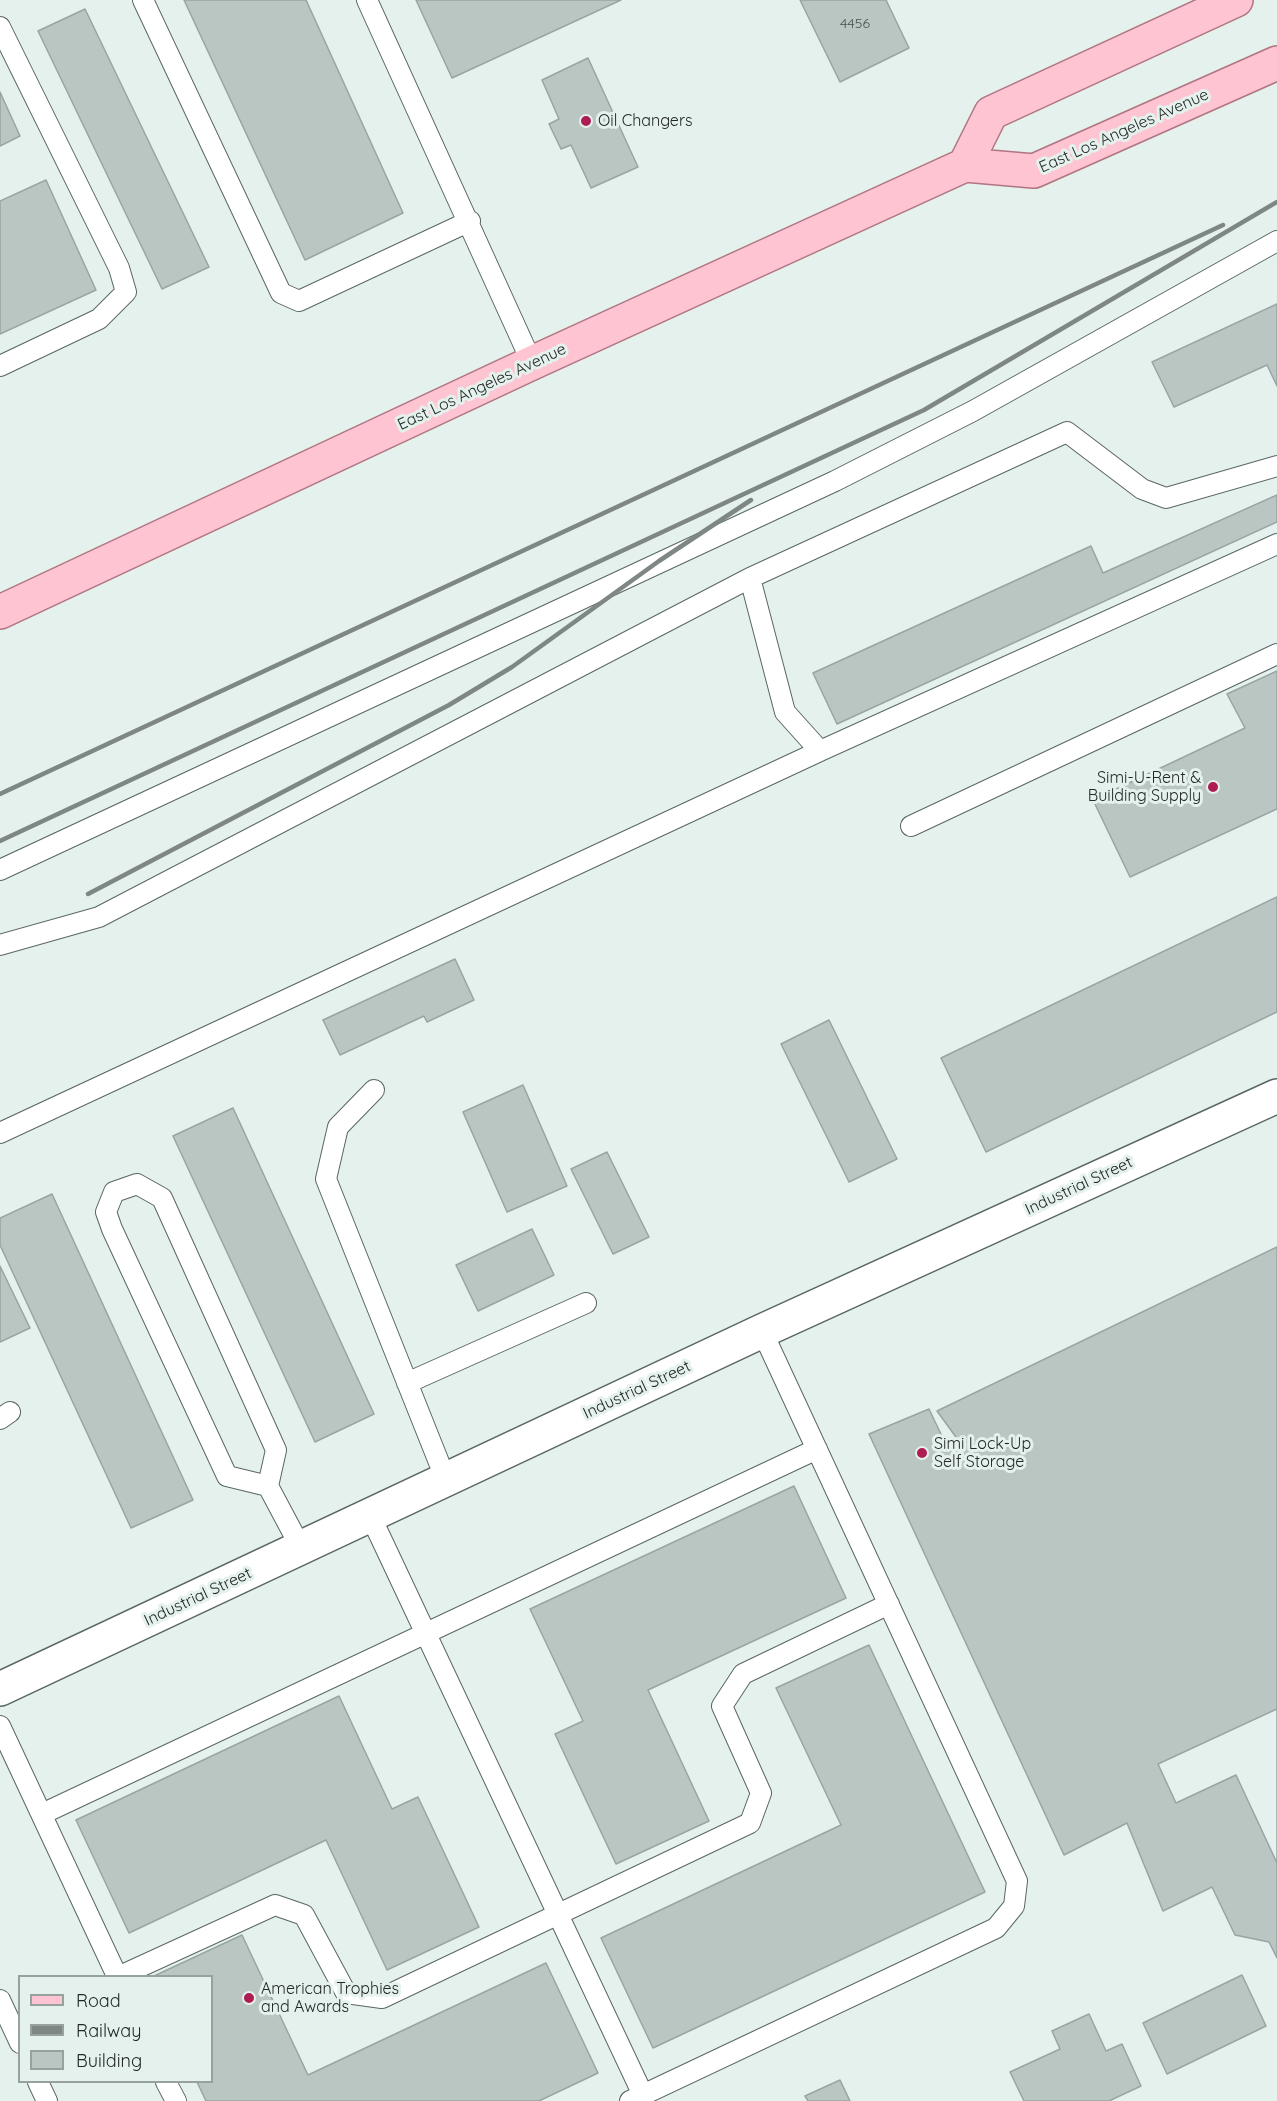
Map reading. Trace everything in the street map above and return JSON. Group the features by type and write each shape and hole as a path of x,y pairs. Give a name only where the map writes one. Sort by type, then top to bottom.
{"main road":[{"path":"965,165 991,113 1236,0"},
{"name":"East Los Angeles Avenue","path":"0,612 532,363 965,165 1034,171 1277,63"}],"street":[{"name":"Industrial Street","path":"0,1689 762,1331 1277,1096"}],"lane":[{"path":"143,0 281,293 299,301 470,221"},
{"path":"367,0 470,221 532,363"},
{"path":"0,27 119,268 126,292 99,319 0,366"},
{"path":"0,870 835,481 973,411 1277,241"},
{"path":"0,945 99,917 750,578 1067,432 1142,489 1166,498 1277,466"},
{"path":"0,1133 820,751 1277,544"},
{"path":"750,578 785,712 820,751"},
{"path":"911,826 1277,654"},
{"path":"374,1090 338,1127 327,1179 446,1480"},
{"path":"268,1486 227,1476 112,1229 106,1212 114,1192 137,1184 162,1198 276,1450 268,1486 301,1548"},
{"path":"407,1383 586,1303"},
{"path":"370,1515 558,1915 636,2098 996,1928 1014,1906 1017,1881 762,1331"},
{"path":"42,1814 817,1449"},
{"path":"123,1975 275,1905 304,1915 346,1993 382,1998 750,1823 761,1793 722,1706 743,1674 889,1604"},
{"path":"0,1726 118,1975"},
{"path":"0,2000 18,2039"},
{"path":"38,2083 46,2101"},
{"path":"167,2083 176,2101"}],"building":[{"path":"184,0 306,0 403,213 305,260"},
{"path":"416,0 621,0 452,78"},
{"path":"800,0 886,0 909,48 840,82"},
{"path":"85,9 209,267 162,289 38,31"},
{"name":"Oil Changers","path":"588,58 638,167 591,188 571,145 561,149 549,124 559,119 542,80"},
{"path":"0,92 20,136 0,146"},
{"path":"46,180 96,290 0,334 0,201"},
{"path":"1277,304 1277,386 1267,365 1174,407 1152,362"},
{"path":"1277,495 1277,522 837,724 813,673 1091,546 1103,573"},
{"path":"1277,671 1277,809 1130,877 1093,800 1245,728 1227,694"},
{"path":"1277,897 1277,1012 986,1152 941,1058"},
{"path":"455,959 474,1000 427,1022 424,1016 340,1055 323,1020"},
{"path":"829,1020 897,1159 849,1182 781,1044"},
{"path":"523,1085 567,1186 507,1212 463,1112"},
{"path":"233,1108 374,1414 315,1442 173,1136"},
{"path":"607,1152 649,1237 613,1254 571,1169"},
{"path":"52,1194 193,1500 131,1528 0,1245 0,1218"},
{"path":"532,1229 554,1275 478,1311 456,1265"},
{"path":"1277,1247 1277,1958 1269,1942 1235,1935 1212,1887 1163,1911 1127,1823 1064,1855 869,1434 929,1409 949,1451 961,1444 937,1411"},
{"path":"0,1266 30,1328 0,1342"},
{"path":"794,1486 846,1598 648,1690 709,1821 616,1864 555,1734 583,1721 530,1609"},
{"path":"869,1645 985,1892 653,2048 601,1938 841,1825 776,1688"},
{"path":"339,1696 392,1809 418,1797 479,1927 387,1970 326,1840 129,1933 76,1820"},
{"path":"1277,1709 1277,1863 1236,1775 1176,1803 1158,1764"},
{"path":"242,1935 308,2075 546,1963 598,2073 539,2101 206,2101 197,2083 213,2083 213,1975 156,1975"},
{"path":"1242,1975 1266,2026 1167,2074 1143,2023"},
{"path":"1089,2014 1106,2051 1122,2044 1141,2086 1109,2101 1024,2101 1010,2072 1060,2049 1052,2031"},
{"path":"840,2080 850,2101 808,2101 805,2096"}],"railway":[{"path":"0,841 924,410 1277,202"},
{"path":"0,794 1223,225"},
{"path":"88,894 449,705 512,667 659,561 751,500"}],"place":[{"name":"Oil Changers","path":"586,121"},
{"name":"Simi-U-Rent & Building Supply","path":"1213,787"},
{"name":"Simi Lock-Up Self Storage","path":"922,1453"},
{"name":"American Trophies and Awards","path":"249,1998"}]}
